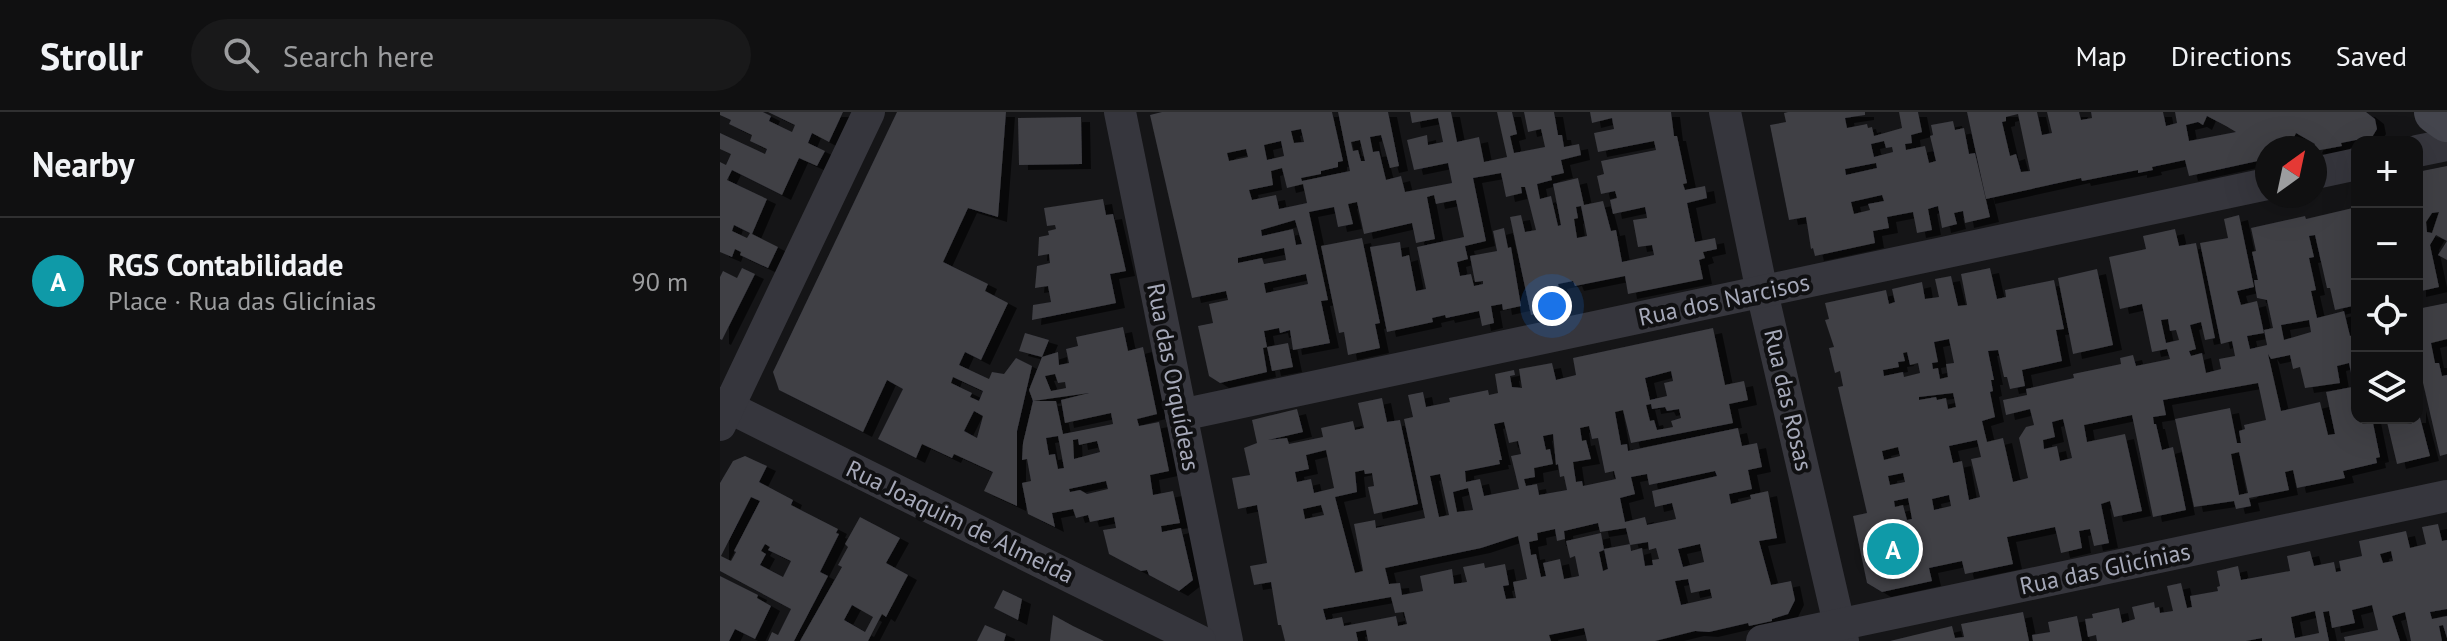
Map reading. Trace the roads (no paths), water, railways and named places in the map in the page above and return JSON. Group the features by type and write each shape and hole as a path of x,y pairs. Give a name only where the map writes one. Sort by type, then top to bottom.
{"street":[{"path":"723,412 869,112"},
{"name":"Rua das Orquídeas","path":"1120,112 1227,641"},
{"name":"Rua das Rosas","path":"1725,112 1762,292 1841,633"},
{"path":"2436,112 2447,120"},
{"path":"2423,150 2447,145"},
{"path":"2327,170 2351,165"},
{"name":"Rua dos Narcisos","path":"1181,415 2255,187"},
{"name":"Rua Joaquim de Almeida","path":"723,412 1200,641"},
{"name":"Rua das Glicínias","path":"1762,641 1841,633 2447,496"}],"place":[{"name":"RGS Contabilidade","path":"1893,549"}]}
